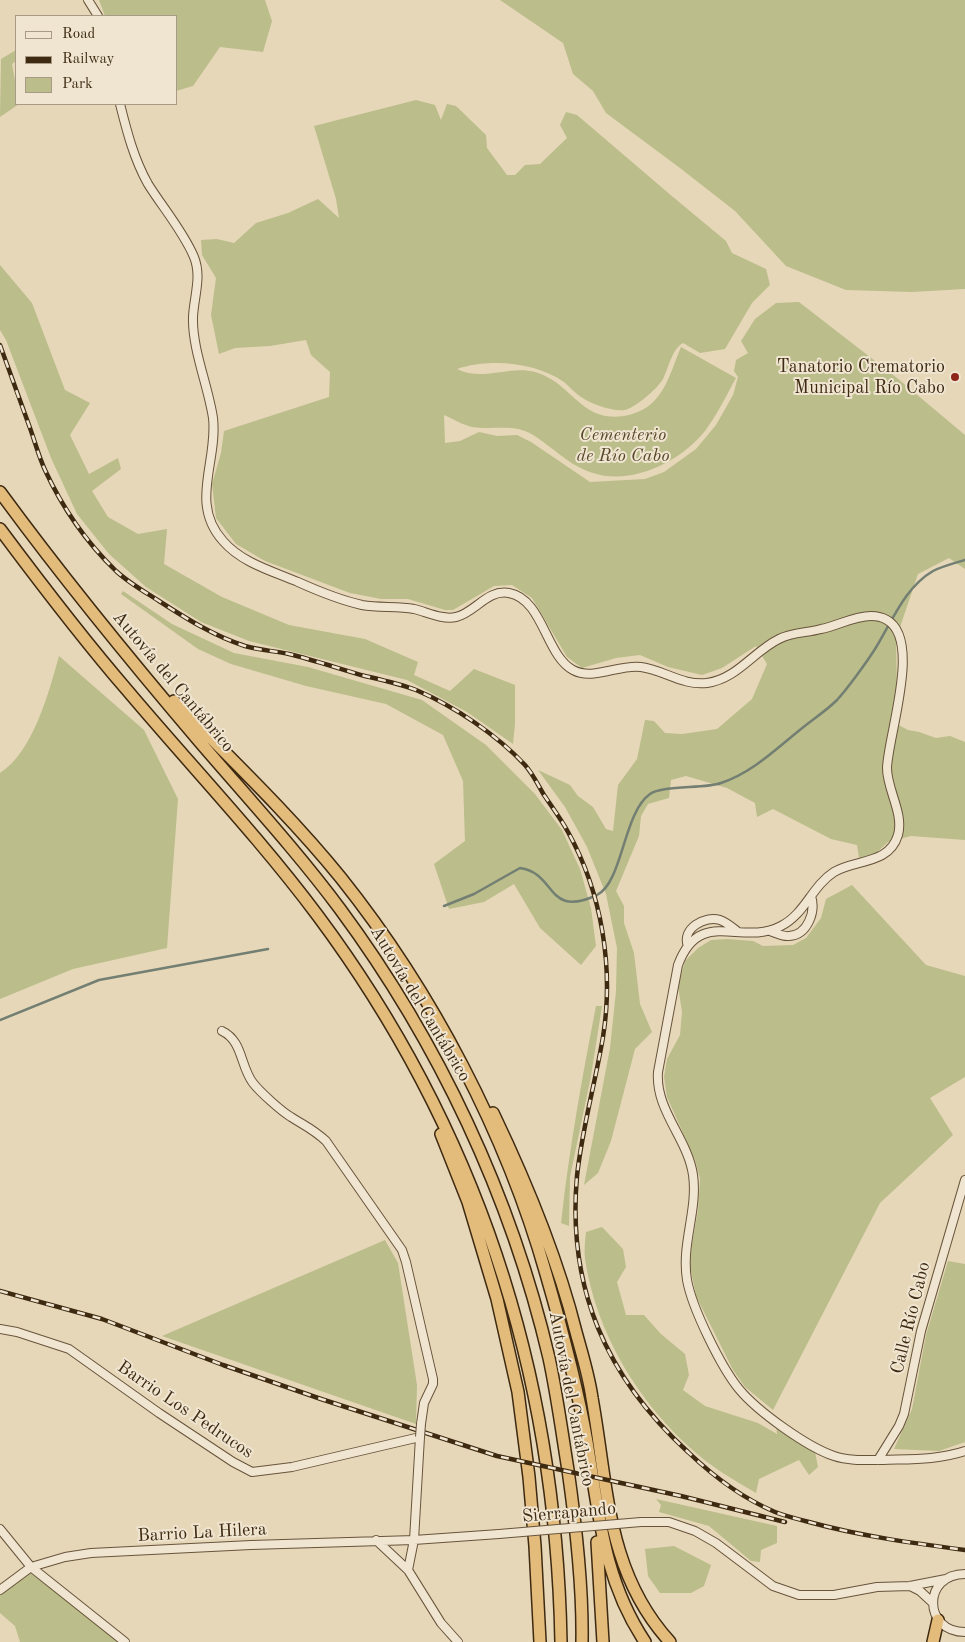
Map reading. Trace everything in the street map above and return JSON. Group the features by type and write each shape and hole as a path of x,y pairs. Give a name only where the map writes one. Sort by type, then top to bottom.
{"highway":[{"name":"Autovía del Cantábrico","path":"0,492 62,575 128,657 327,891 395,989 426,1041 454,1094 490,1174 510,1227 529,1284 549,1360 571,1494 580,1591 582,1642"},
{"name":"Autovía del Cantábrico","path":"0,528 80,634 239,818 320,919 399,1037 438,1110 480,1208 512,1302 533,1386 549,1475 557,1548 561,1642"},
{"path":"62,575 169,695 276,804 341,878 410,970 468,1064 507,1142 533,1202 557,1266 576,1329 592,1396 612,1528 619,1552 638,1596 654,1623 670,1642"},
{"path":"370,917 408,973 438,1023 465,1072 508,1163 546,1271 564,1339 578,1397 602,1536 613,1579 630,1619 645,1642"},
{"path":"355,969 398,1045 439,1130 468,1202 497,1299 518,1392 523,1430 531,1497 539,1642"},
{"path":"592,1483 602,1599 603,1642"},
{"path":"933,1642 938,1620"}],"street":[{"path":"88,0 97,15"},
{"path":"120,105 129,138 140,168 188,246 196,264 198,282 194,328 210,400 214,431 212,456 206,484 206,503 214,528 226,544 237,554 253,563 346,600 367,606 409,608 445,617 455,617 464,614 495,594 504,592 513,594 530,608 563,662 573,670 581,673 596,673 638,666 686,682 711,682 735,671 771,644 786,636 824,629 864,616 882,617 896,628 902,643 902,666 899,699 887,769 898,819 898,834 893,845 882,855 870,861 852,864 837,870 823,880 795,916 785,924 770,931 753,934 721,930 712,931 698,937 688,946 678,965 658,1077 662,1101 686,1149 693,1175 693,1204 685,1259 688,1283 693,1301 727,1371 738,1388 748,1399 788,1430 821,1451 834,1456 848,1459 878,1460 928,1459 965,1451"},
{"path":"770,931 785,936 792,936 799,932 812,915 814,907 811,896"},
{"path":"688,946 687,933 693,927 706,920 719,920 738,932"},
{"path":"222,1031 229,1034 233,1039 241,1054 246,1073 260,1092 291,1117 314,1129 326,1141 402,1250 433,1379 433,1384 424,1403 421,1424 414,1540 408,1570"},
{"name":"Calle Río Cabo","path":"878,1460 899,1426 904,1414 921,1331 965,1180"},
{"name":"Barrio Los Pedrucos","path":"0,1329 17,1332 69,1349 175,1424 232,1462 252,1472 292,1467 420,1437"},
{"name":"Sierrapando","path":"499,1534 641,1522 669,1522 695,1530 716,1543 766,1582 789,1592 822,1596 877,1587 910,1586 965,1574"},
{"path":"0,1530 31,1568 125,1642"},
{"name":"Barrio La Hilera","path":"0,1590 31,1568 65,1557 91,1553 376,1540 414,1540 499,1534"},
{"path":"376,1540 408,1570 441,1623 458,1642"},
{"path":"933,1603 936,1589 946,1578"},
{"path":"910,1586 927,1596 933,1603 938,1620 948,1629 965,1632"}],"green space":[{"path":"99,0 265,0 272,21 263,52 220,47 193,86 178,90 178,15 105,15"},
{"path":"500,0 965,0 965,289 912,292 846,290 786,266 735,211 606,113 593,91 573,74 563,43"},
{"path":"15,51 15,62 12,64 15,80 15,105 18,105 0,117 1,59"},
{"name":"Cementerio de Río Cabo","path":"416,100 435,105 441,120 447,104 456,106 486,135 487,148 507,175 515,175 525,165 540,164 567,138 560,125 566,112 577,115 726,241 732,253 766,269 770,285 752,303 725,349 700,353 683,343 673,354 660,383 640,402 625,410 608,409 590,402 553,375 526,366 498,363 457,369 476,374 516,370 535,372 557,383 592,411 614,417 637,412 648,407 656,399 668,381 681,347 736,378 705,431 683,452 655,468 624,476 608,476 593,473 572,463 525,431 512,428 472,427 444,415 445,443 460,441 479,432 497,436 517,435 531,442 590,482 645,479 664,472 696,449 716,425 733,395 738,377 734,371 736,360 748,353 741,341 755,319 776,303 799,302 897,378 965,435 965,569 949,558 918,574 896,639 897,692 891,721 908,730 936,738 950,736 965,742 965,840 911,836 888,842 873,856 859,858 857,845 831,839 773,809 757,817 755,803 727,788 686,776 671,780 669,798 648,804 641,816 639,836 616,891 624,906 624,923 634,953 640,1004 652,1032 635,1049 611,1141 598,1173 584,1185 610,1048 616,991 617,948 606,894 587,847 565,807 538,770 570,785 578,796 593,807 606,829 613,831 618,785 637,759 645,720 654,721 665,733 682,734 717,729 752,699 767,664 756,646 722,668 702,675 668,667 640,655 616,658 582,668 567,657 532,598 512,585 494,586 453,610 445,610 408,599 381,599 350,593 265,561 236,544 216,518 212,484 221,453 224,431 329,397 330,372 311,355 306,340 270,346 235,348 219,354 211,315 216,278 202,255 201,240 217,239 234,243 256,223 288,213 318,199 339,218 336,199 314,126"},
{"path":"0,265 32,303 65,390 90,403 70,435 89,474 118,458 121,469 92,491 108,517 138,534 167,529 164,564 222,597 289,625 365,639 418,662 414,675 450,691 474,669 515,685 513,744 467,712 407,680 249,641 201,622 146,587 109,554 77,514 51,458 6,340 0,330"},
{"path":"123,591 172,624 234,653 308,667 422,700 486,745 535,794 562,830 580,869 591,908 596,946 581,965 540,928 514,884 484,902 449,909 434,864 465,841 463,781 443,735 386,704 306,686 231,664 198,649 121,594"},
{"path":"59,656 144,730 178,799 167,948 73,969 0,999 0,773 12,763 31,736 45,703"},
{"path":"852,885 926,965 965,976 965,1077 930,1098 953,1135 880,1203 773,1410 745,1387 733,1370 696,1296 690,1266 698,1210 700,1179 695,1160 667,1097 664,1077 667,1059 680,1035 682,1012 678,986 685,961 698,948 711,940 753,941 763,946 793,945 806,938 821,918 826,899"},
{"path":"596,1006 602,1006 591,1076 570,1177 569,1226 561,1223 564,1196 576,1114"},
{"path":"602,1227 623,1249 626,1267 617,1282 626,1315 644,1315 661,1334 685,1354 689,1375 683,1390 705,1406 758,1423 777,1434 776,1426 815,1452 818,1467 809,1475 799,1460 759,1479 756,1493 703,1459 675,1434 656,1412 623,1365 610,1340 599,1314 591,1287 585,1256 586,1232"},
{"path":"385,1240 398,1263 417,1385 416,1424 162,1336"},
{"path":"948,1261 965,1264 965,1442 939,1451 894,1449 912,1409 926,1335"},
{"path":"656,1499 777,1526 777,1543 761,1550 760,1562 751,1561 709,1526 659,1512 661,1505"},
{"path":"674,1546 711,1565 704,1586 691,1593 660,1593 648,1576 645,1549"},
{"path":"30,1573 122,1642 20,1642 15,1626 0,1613 0,1595"}],"waterway":[{"path":"444,906 474,894 520,868 532,872 560,898 569,902 581,901 597,895 606,888 618,862 634,816 641,803 650,794 664,789 721,783 743,773 763,760 837,700 871,655 906,596 923,578 933,571 965,560"},
{"path":"0,1020 99,980 268,949"}],"railway":[{"path":"0,345 41,460 52,484 67,511 85,536 105,560 121,575 190,621 234,642 298,656 404,686 445,704 488,732 525,765 562,822 580,855 589,880 597,905 606,958 606,1011 603,1037 582,1141 577,1176 576,1217 579,1256 586,1293 598,1328 614,1361 635,1393 659,1423 698,1461 728,1486 775,1512 847,1531 965,1550"},
{"path":"0,1291 102,1319 223,1365 321,1399 497,1456 681,1496 785,1522"}],"place":[{"name":"Tanatorio Crematorio Municipal Río Cabo","path":"955,377"}]}
